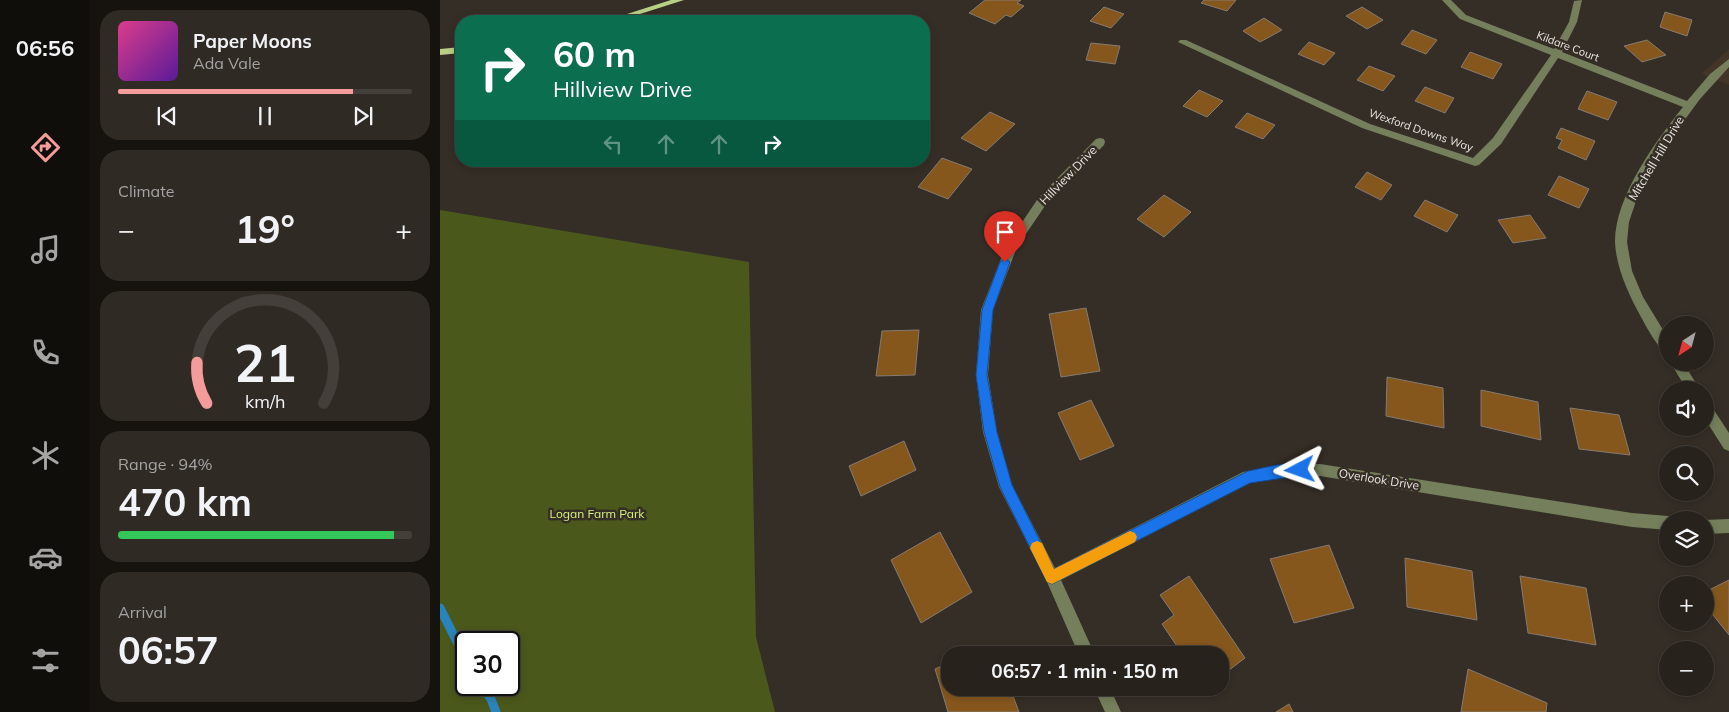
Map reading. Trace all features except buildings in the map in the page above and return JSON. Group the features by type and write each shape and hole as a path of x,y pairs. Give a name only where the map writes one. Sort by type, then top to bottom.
{"main road":[{"path":"629,15 680,0"},
{"path":"440,52 455,51"}],"street":[{"name":"Kildare Court","path":"1446,0 1463,17 1688,104"},
{"name":"Wexford Downs Way","path":"1183,42 1366,126 1475,162 1497,141 1556,54 1573,22 1578,2"},
{"name":"Mitchell Hill Drive","path":"1659,335 1639,304 1629,282 1620,241 1622,221 1630,199 1661,144 1688,104 1729,62"},
{"name":"Hillview Drive","path":"1083,646 1052,577 1006,487 990,432 982,375 983,343 987,310 1012,246 1043,200 1100,142"},
{"path":"1714,422 1729,445"},
{"name":"Overlook Drive","path":"1052,577 1248,477 1280,471 1320,470 1659,523"},
{"path":"1714,527 1729,526"},
{"path":"1106,696 1113,712"}],"shaded area":[{"path":"1729,49 1729,85 1701,74"}],"green space":[{"name":"Logan Farm Park","path":"440,210 749,262 756,637 775,712 440,712"}],"waterway":[{"path":"440,608 455,638"},
{"path":"489,696 496,712"}],"slow traffic":[{"path":"1037,548 1052,577 1130,537"}],"route":[{"path":"1005,262 987,310 983,343 982,375 990,432 1006,487 1052,577 1248,477 1280,471 1300,470"}]}
